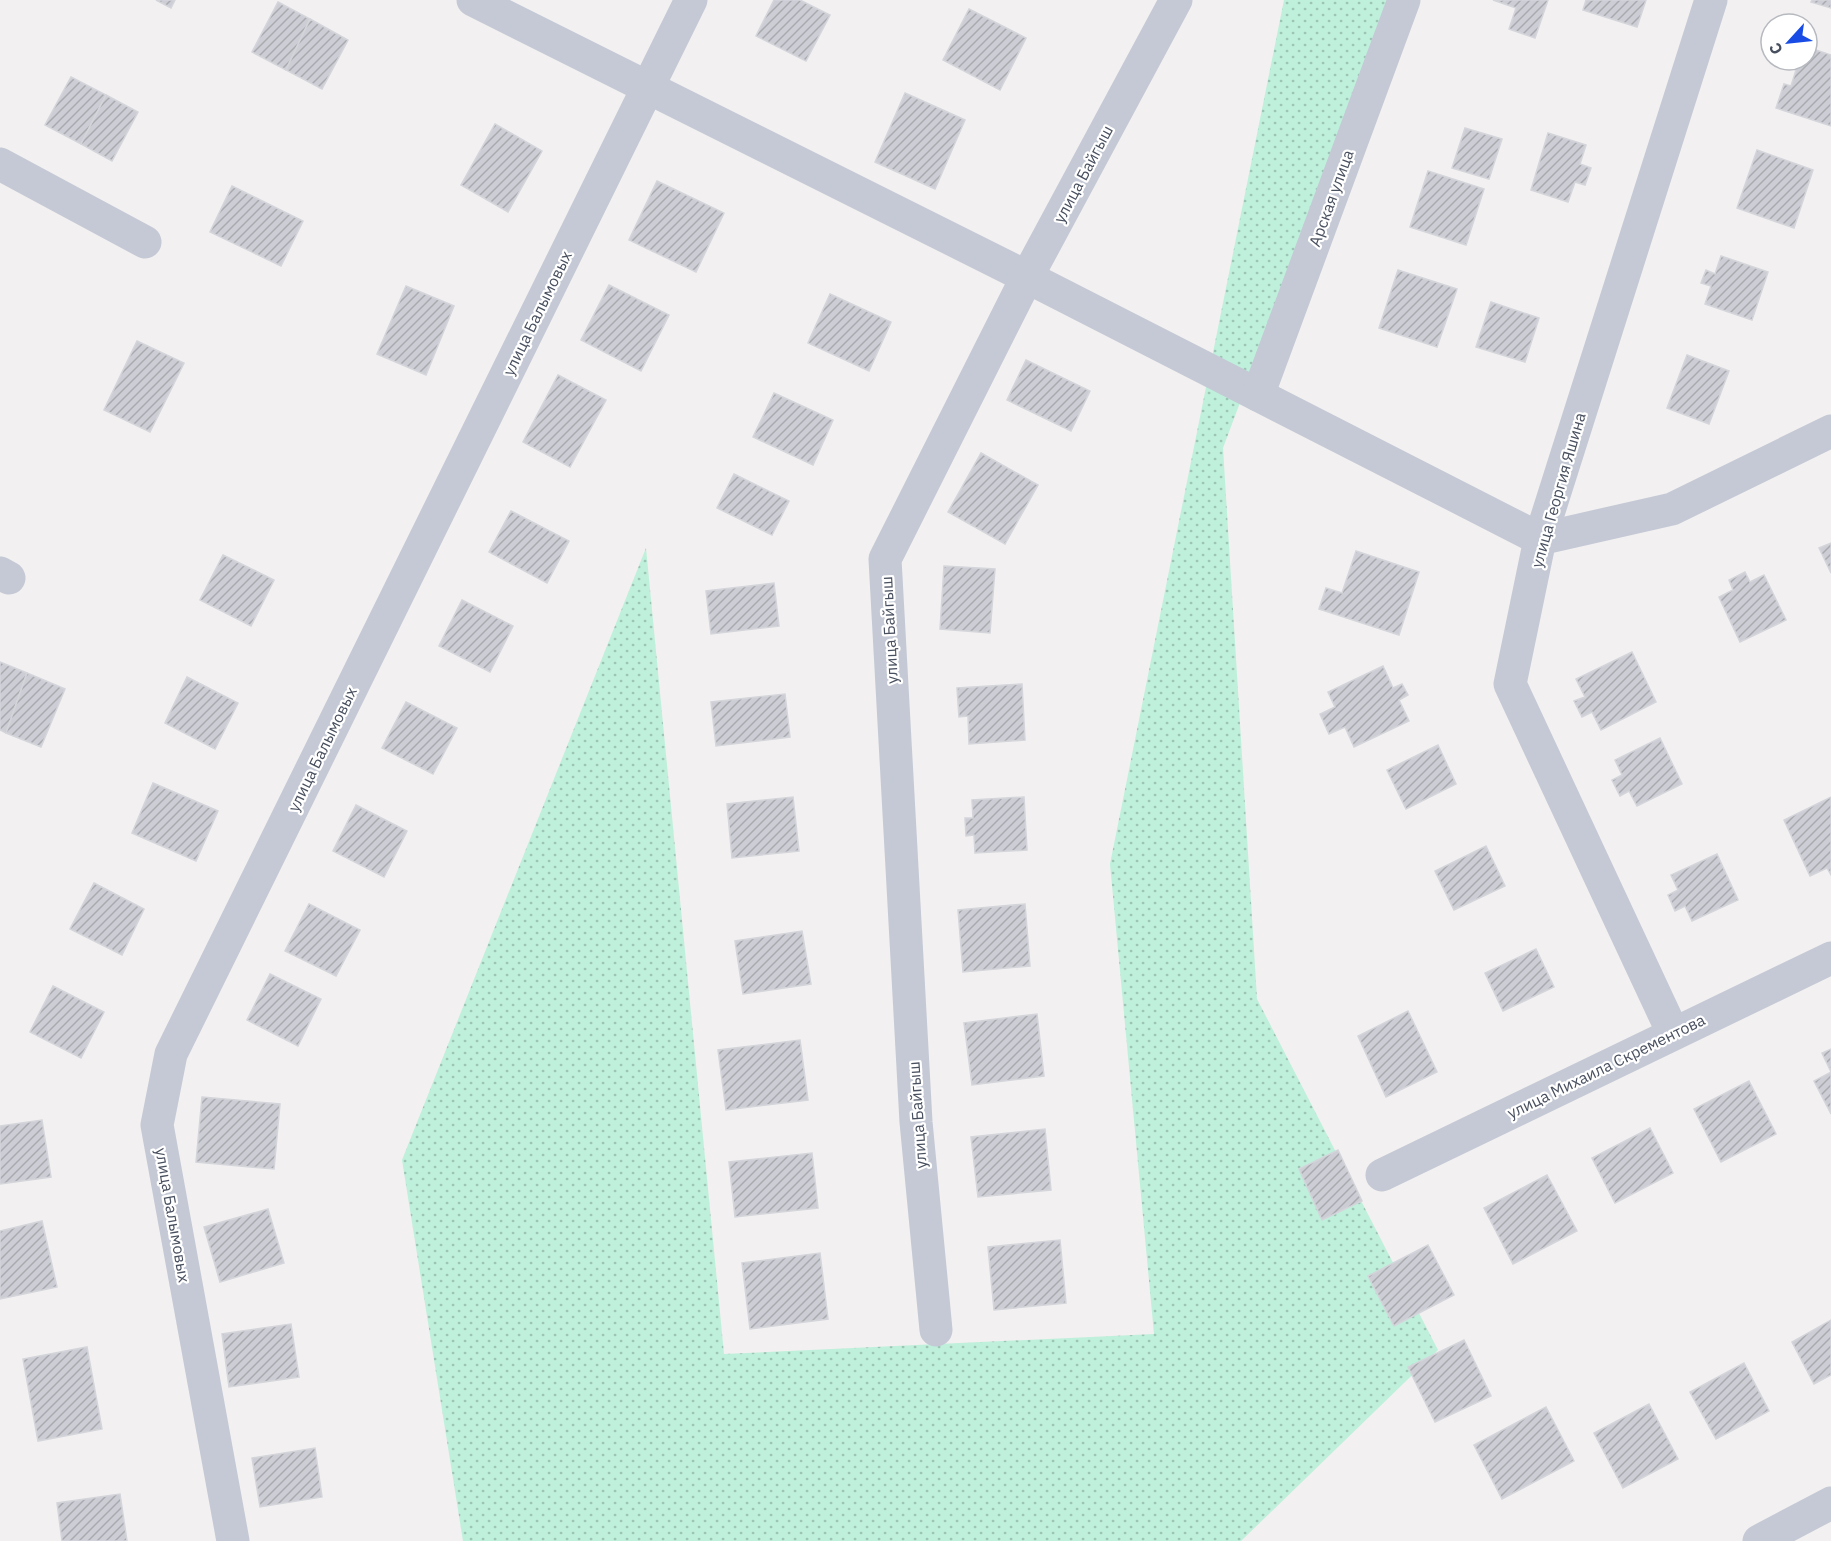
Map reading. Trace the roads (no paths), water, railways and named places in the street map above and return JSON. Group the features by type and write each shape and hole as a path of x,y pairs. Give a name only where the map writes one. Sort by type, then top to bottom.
{"street":[{"path":"473,0 1027,277 1540,539 1672,508 1831,431"},
{"name":"улица Балымовых","path":"233,1541 156,1125 171,1054 691,0"},
{"name":"улица Байгыш","path":"936,1330 916,1122 885,559 1027,277 1176,0"},
{"name":"Арская улица","path":"1258,395 1404,0"},
{"name":"улица Георгия Яшина","path":"1673,1033 1510,684 1540,539 1711,0"},
{"path":"0,164 145,242"},
{"name":"улица Михаила Скрементова","path":"1382,1175 1831,958"},
{"path":"1759,1541 1831,1503"}]}
